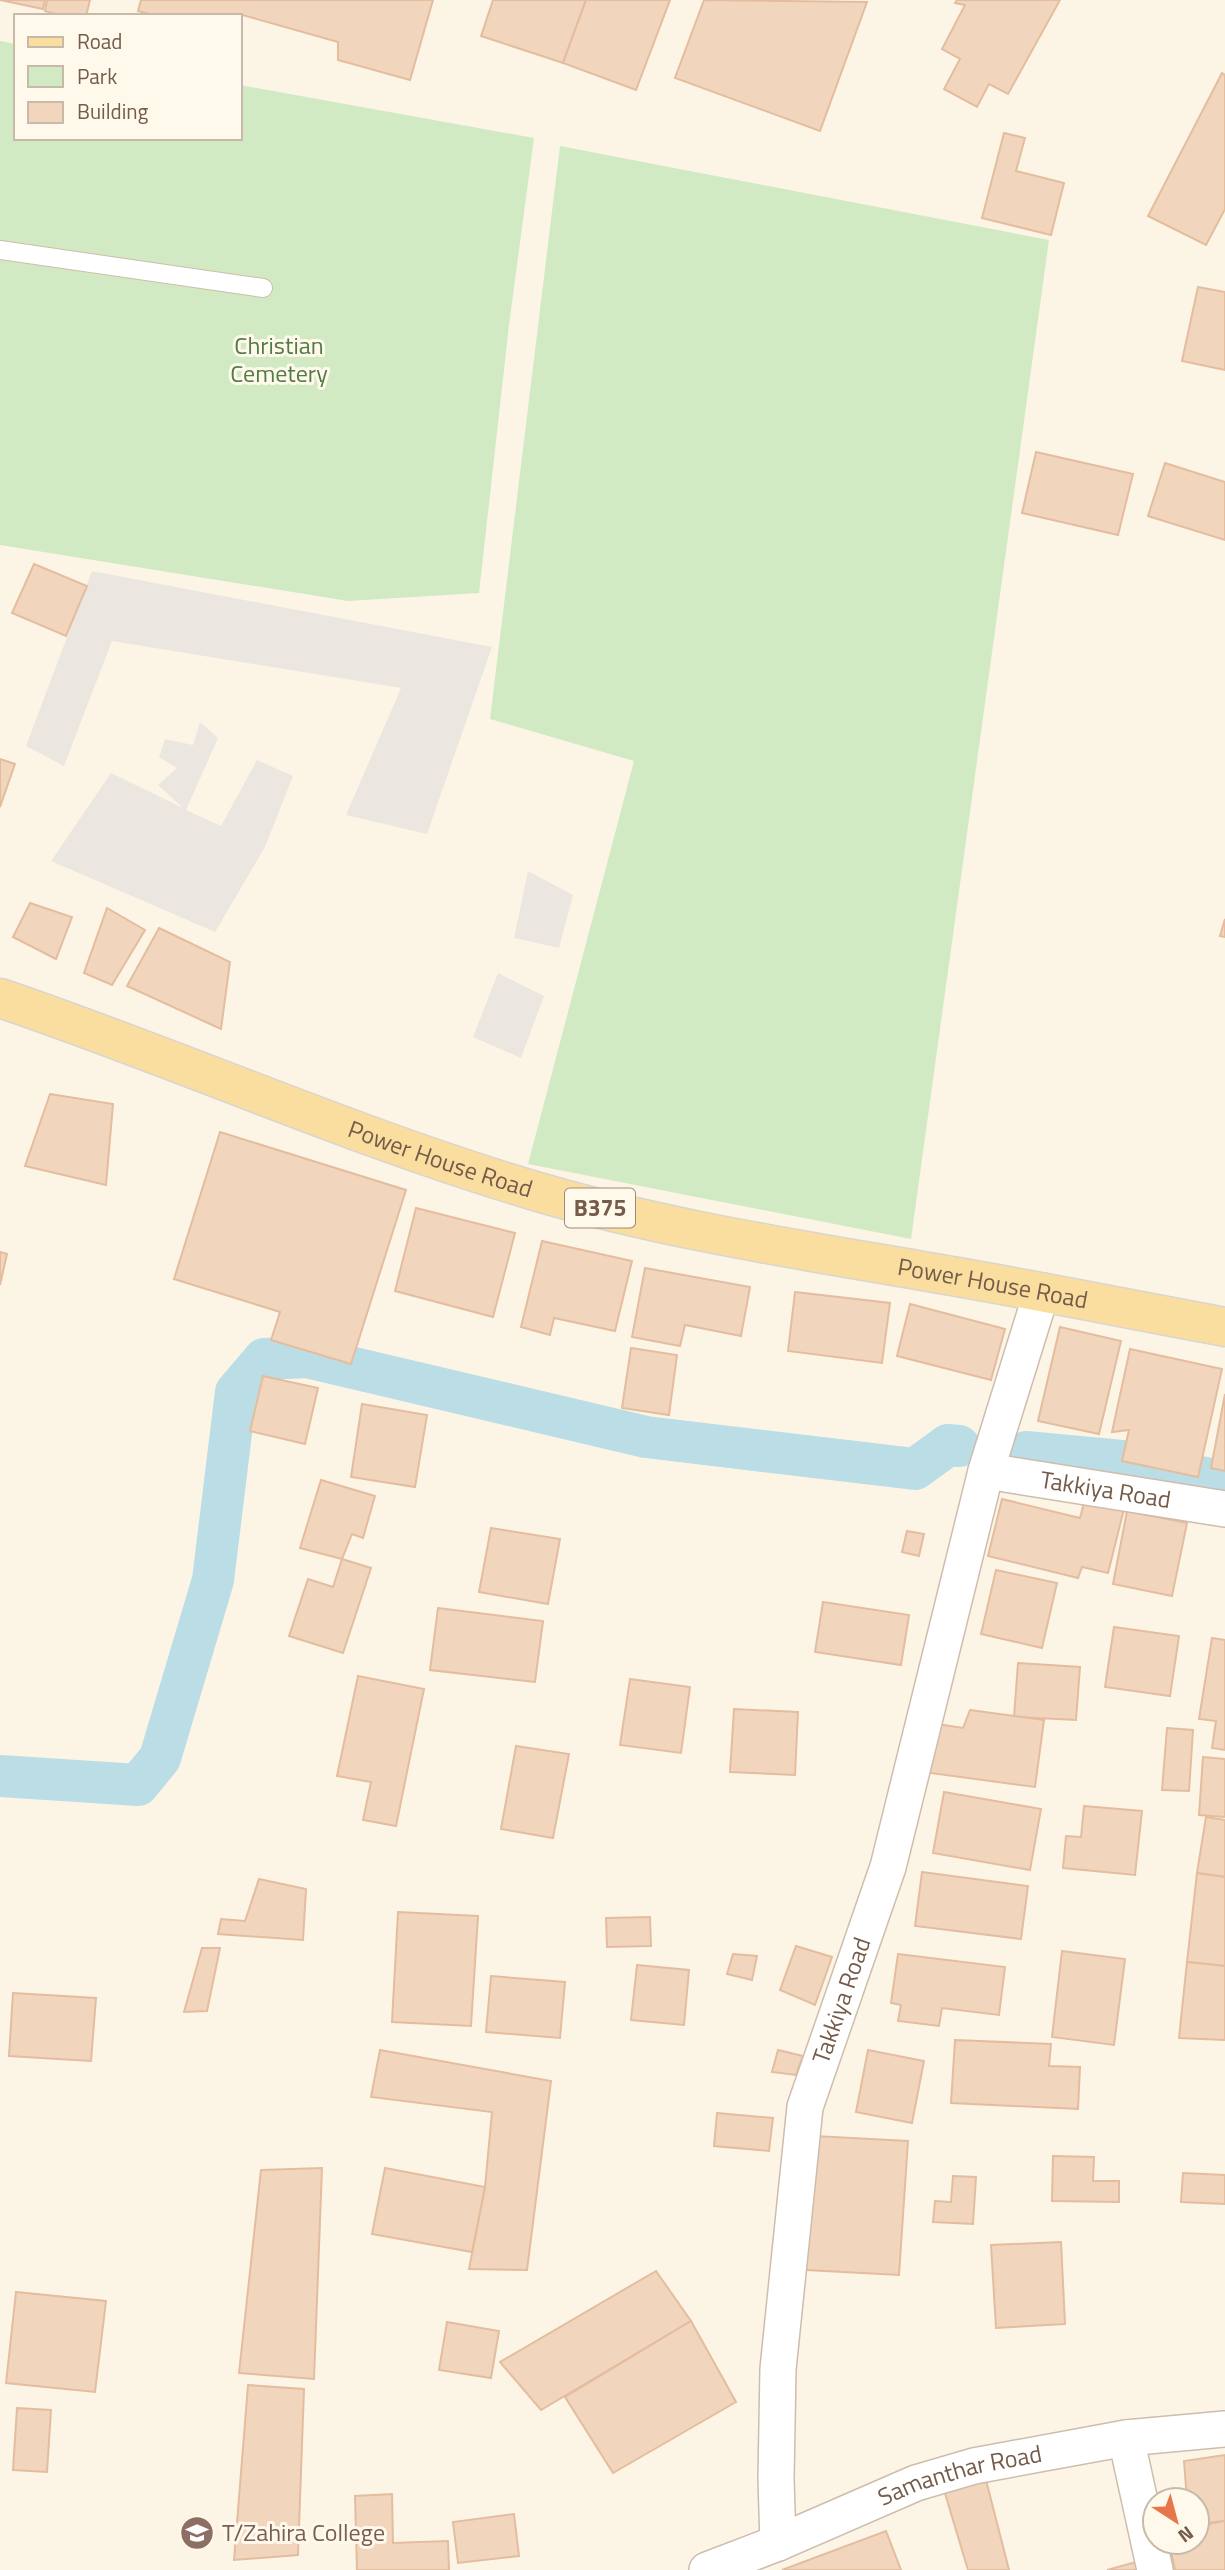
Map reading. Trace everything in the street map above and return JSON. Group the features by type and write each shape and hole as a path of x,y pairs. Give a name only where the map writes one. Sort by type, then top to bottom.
{"main road":[{"name":"Power House Road","path":"0,999 423,1154 536,1191 631,1217 709,1234 1042,1291 1225,1327"}],"street":[{"name":"Takkiya Road","path":"778,2543 778,2369 805,2107 888,1867 986,1471 1042,1291"},
{"name":"Takkiya Road","path":"986,1471 1225,1509"},
{"name":"Samanthar Road","path":"707,2570 778,2543 916,2483 974,2466 1126,2438 1225,2429"},
{"path":"1126,2438 1154,2570"}],"lane":[{"path":"0,250 263,288"}],"shaded area":[{"path":"92,571 492,647 427,834 346,815 401,688 112,641 64,766 26,746"},
{"path":"200,722 218,738 186,810 221,826 257,760 293,776 265,847 215,932 51,861 111,773 183,808 158,785 177,768 159,757 165,739 193,745"},
{"path":"528,871 573,895 559,948 514,938"},
{"path":"498,973 544,996 521,1058 473,1037"}],"green space":[{"name":"Christian Cemetery","path":"0,41 14,44 14,140 242,140 242,85 534,138 509,325 479,593 348,601 0,545"},
{"path":"560,146 1049,240 911,1239 528,1164 634,761 490,719"}],"building":[{"path":"0,0 45,0 43,9"},
{"path":"47,0 90,0 86,14 56,14 45,11"},
{"path":"141,0 433,0 410,80 338,60 338,42 242,14 149,14 138,11"},
{"path":"493,0 586,0 563,63 481,36"},
{"path":"586,0 670,0 636,90 563,63"},
{"path":"704,0 867,2 820,131 675,78"},
{"path":"957,0 1060,0 1008,94 989,84 977,107 944,89 960,59 942,49 965,5 955,3"},
{"path":"1222,73 1225,75 1225,209 1206,245 1148,216"},
{"path":"1004,133 1025,138 1016,171 1064,183 1051,235 982,218"},
{"path":"1198,287 1225,292 1225,370 1182,361"},
{"path":"1036,452 1133,474 1118,535 1022,513"},
{"path":"1165,463 1225,482 1225,540 1148,516"},
{"path":"34,564 87,586 66,636 12,613"},
{"path":"0,759 15,764 0,807"},
{"path":"30,903 72,917 56,959 13,937"},
{"path":"107,908 145,930 112,985 84,973"},
{"path":"1225,919 1225,937 1220,936"},
{"path":"159,928 230,962 221,1029 127,986"},
{"path":"50,1094 113,1104 106,1185 25,1166"},
{"path":"220,1132 406,1190 351,1364 271,1340 280,1312 174,1279"},
{"path":"416,1208 515,1233 493,1317 395,1291"},
{"path":"542,1241 632,1261 615,1331 554,1318 550,1335 521,1327"},
{"path":"0,1252 7,1254 0,1285"},
{"path":"645,1268 750,1287 741,1336 685,1325 680,1346 632,1337"},
{"path":"795,1292 890,1303 882,1363 788,1351"},
{"path":"910,1304 1005,1329 991,1380 897,1356"},
{"path":"1060,1327 1121,1341 1099,1434 1038,1421"},
{"path":"631,1348 677,1355 669,1415 622,1408"},
{"path":"1130,1349 1222,1369 1198,1477 1122,1461 1129,1430 1112,1432"},
{"path":"263,1376 318,1388 305,1444 250,1431"},
{"path":"1225,1394 1225,1471 1211,1468"},
{"path":"362,1404 427,1415 415,1487 351,1477"},
{"path":"321,1480 375,1496 363,1538 352,1534 342,1559 300,1548"},
{"path":"1002,1499 1080,1518 1085,1499 1124,1509 1108,1573 1082,1567 1078,1578 988,1556"},
{"path":"1127,1511 1187,1523 1172,1596 1113,1584"},
{"path":"491,1528 560,1539 548,1604 479,1592"},
{"path":"907,1531 924,1534 919,1556 902,1552"},
{"path":"342,1559 371,1568 343,1653 289,1636 308,1579 333,1587"},
{"path":"996,1570 1057,1583 1042,1648 981,1634"},
{"path":"823,1602 909,1615 901,1665 815,1652"},
{"path":"438,1608 543,1621 535,1682 430,1670"},
{"path":"1114,1627 1179,1636 1170,1696 1105,1687"},
{"path":"1212,1638 1225,1640 1225,1750 1212,1748 1216,1721 1199,1719"},
{"path":"1018,1663 1080,1667 1076,1720 1014,1717"},
{"path":"358,1676 424,1689 396,1826 363,1820 371,1782 337,1776"},
{"path":"630,1679 690,1687 681,1753 620,1745"},
{"path":"734,1709 798,1712 795,1775 730,1772"},
{"path":"970,1710 1044,1720 1035,1787 923,1772 930,1723 963,1728"},
{"path":"1167,1728 1193,1730 1189,1791 1162,1790"},
{"path":"516,1746 569,1754 553,1838 501,1829"},
{"path":"1203,1757 1225,1759 1225,1817 1199,1815"},
{"path":"944,1792 1041,1809 1030,1870 933,1853"},
{"path":"1084,1806 1142,1811 1135,1875 1063,1868 1066,1836 1081,1837"},
{"path":"1206,1817 1225,1820 1225,1877 1197,1873"},
{"path":"922,1872 1028,1886 1021,1939 915,1926"},
{"path":"1197,1873 1225,1877 1225,1966 1187,1962"},
{"path":"259,1879 306,1889 303,1940 218,1934 221,1919 245,1921"},
{"path":"398,1912 478,1916 471,2026 392,2022"},
{"path":"650,1917 651,1946 607,1947 606,1918"},
{"path":"796,1946 832,1957 815,2005 780,1990"},
{"path":"202,1948 220,1948 207,2011 184,2012"},
{"path":"1062,1951 1125,1959 1114,2045 1052,2037"},
{"path":"733,1954 757,1956 752,1980 727,1974"},
{"path":"898,1954 1005,1967 999,2015 942,2008 939,2026 898,2021 901,2005 891,2003"},
{"path":"1187,1962 1225,1966 1225,2040 1179,2038"},
{"path":"637,1965 689,1970 684,2025 631,2020"},
{"path":"491,1976 565,1982 560,2038 486,2032"},
{"path":"13,1993 96,1998 91,2061 9,2056"},
{"path":"955,2040 1051,2044 1049,2066 1080,2067 1078,2109 951,2103"},
{"path":"380,2050 551,2081 527,2270 469,2269 485,2187 492,2112 371,2097"},
{"path":"778,2050 803,2056 796,2075 772,2072"},
{"path":"868,2050 924,2061 912,2123 856,2112"},
{"path":"717,2113 773,2118 769,2151 714,2146"},
{"path":"814,2136 908,2141 899,2275 806,2270"},
{"path":"1053,2156 1094,2157 1093,2181 1119,2181 1119,2202 1052,2201"},
{"path":"322,2168 314,2379 239,2373 261,2170"},
{"path":"385,2168 485,2187 472,2252 372,2234"},
{"path":"1183,2173 1225,2175 1225,2204 1181,2202"},
{"path":"953,2176 976,2177 973,2224 933,2222 935,2201 951,2202"},
{"path":"1061,2242 1065,2324 996,2328 991,2245"},
{"path":"656,2271 691,2321 541,2410 500,2362"},
{"path":"16,2292 106,2301 95,2392 6,2383"},
{"path":"691,2321 736,2402 613,2473 565,2397"},
{"path":"447,2322 499,2331 491,2378 439,2370"},
{"path":"248,2385 304,2389 298,2555 234,2560"},
{"path":"17,2408 51,2410 47,2472 13,2470"},
{"path":"1225,2455 1225,2521 1211,2522 1211,2486 1186,2486 1184,2461"},
{"path":"985,2476 1009,2570 968,2570 944,2490"},
{"path":"392,2494 393,2543 448,2541 449,2570 357,2570 355,2496"},
{"path":"514,2514 519,2556 458,2563 453,2522"},
{"path":"1225,2521 1225,2570 1175,2570 1172,2556 1211,2556 1211,2524"},
{"path":"886,2531 901,2570 782,2570"},
{"path":"1136,2562 1138,2570 1107,2570"}],"waterway":[{"path":"0,1776 138,1785 160,1758 213,1580 236,1392 264,1359 307,1357 646,1437 915,1469 948,1445 959,1446"},
{"path":"1026,1452 1122,1461 1225,1482"}],"place":[{"name":"T/Zahira College","path":"197,2533"}]}
